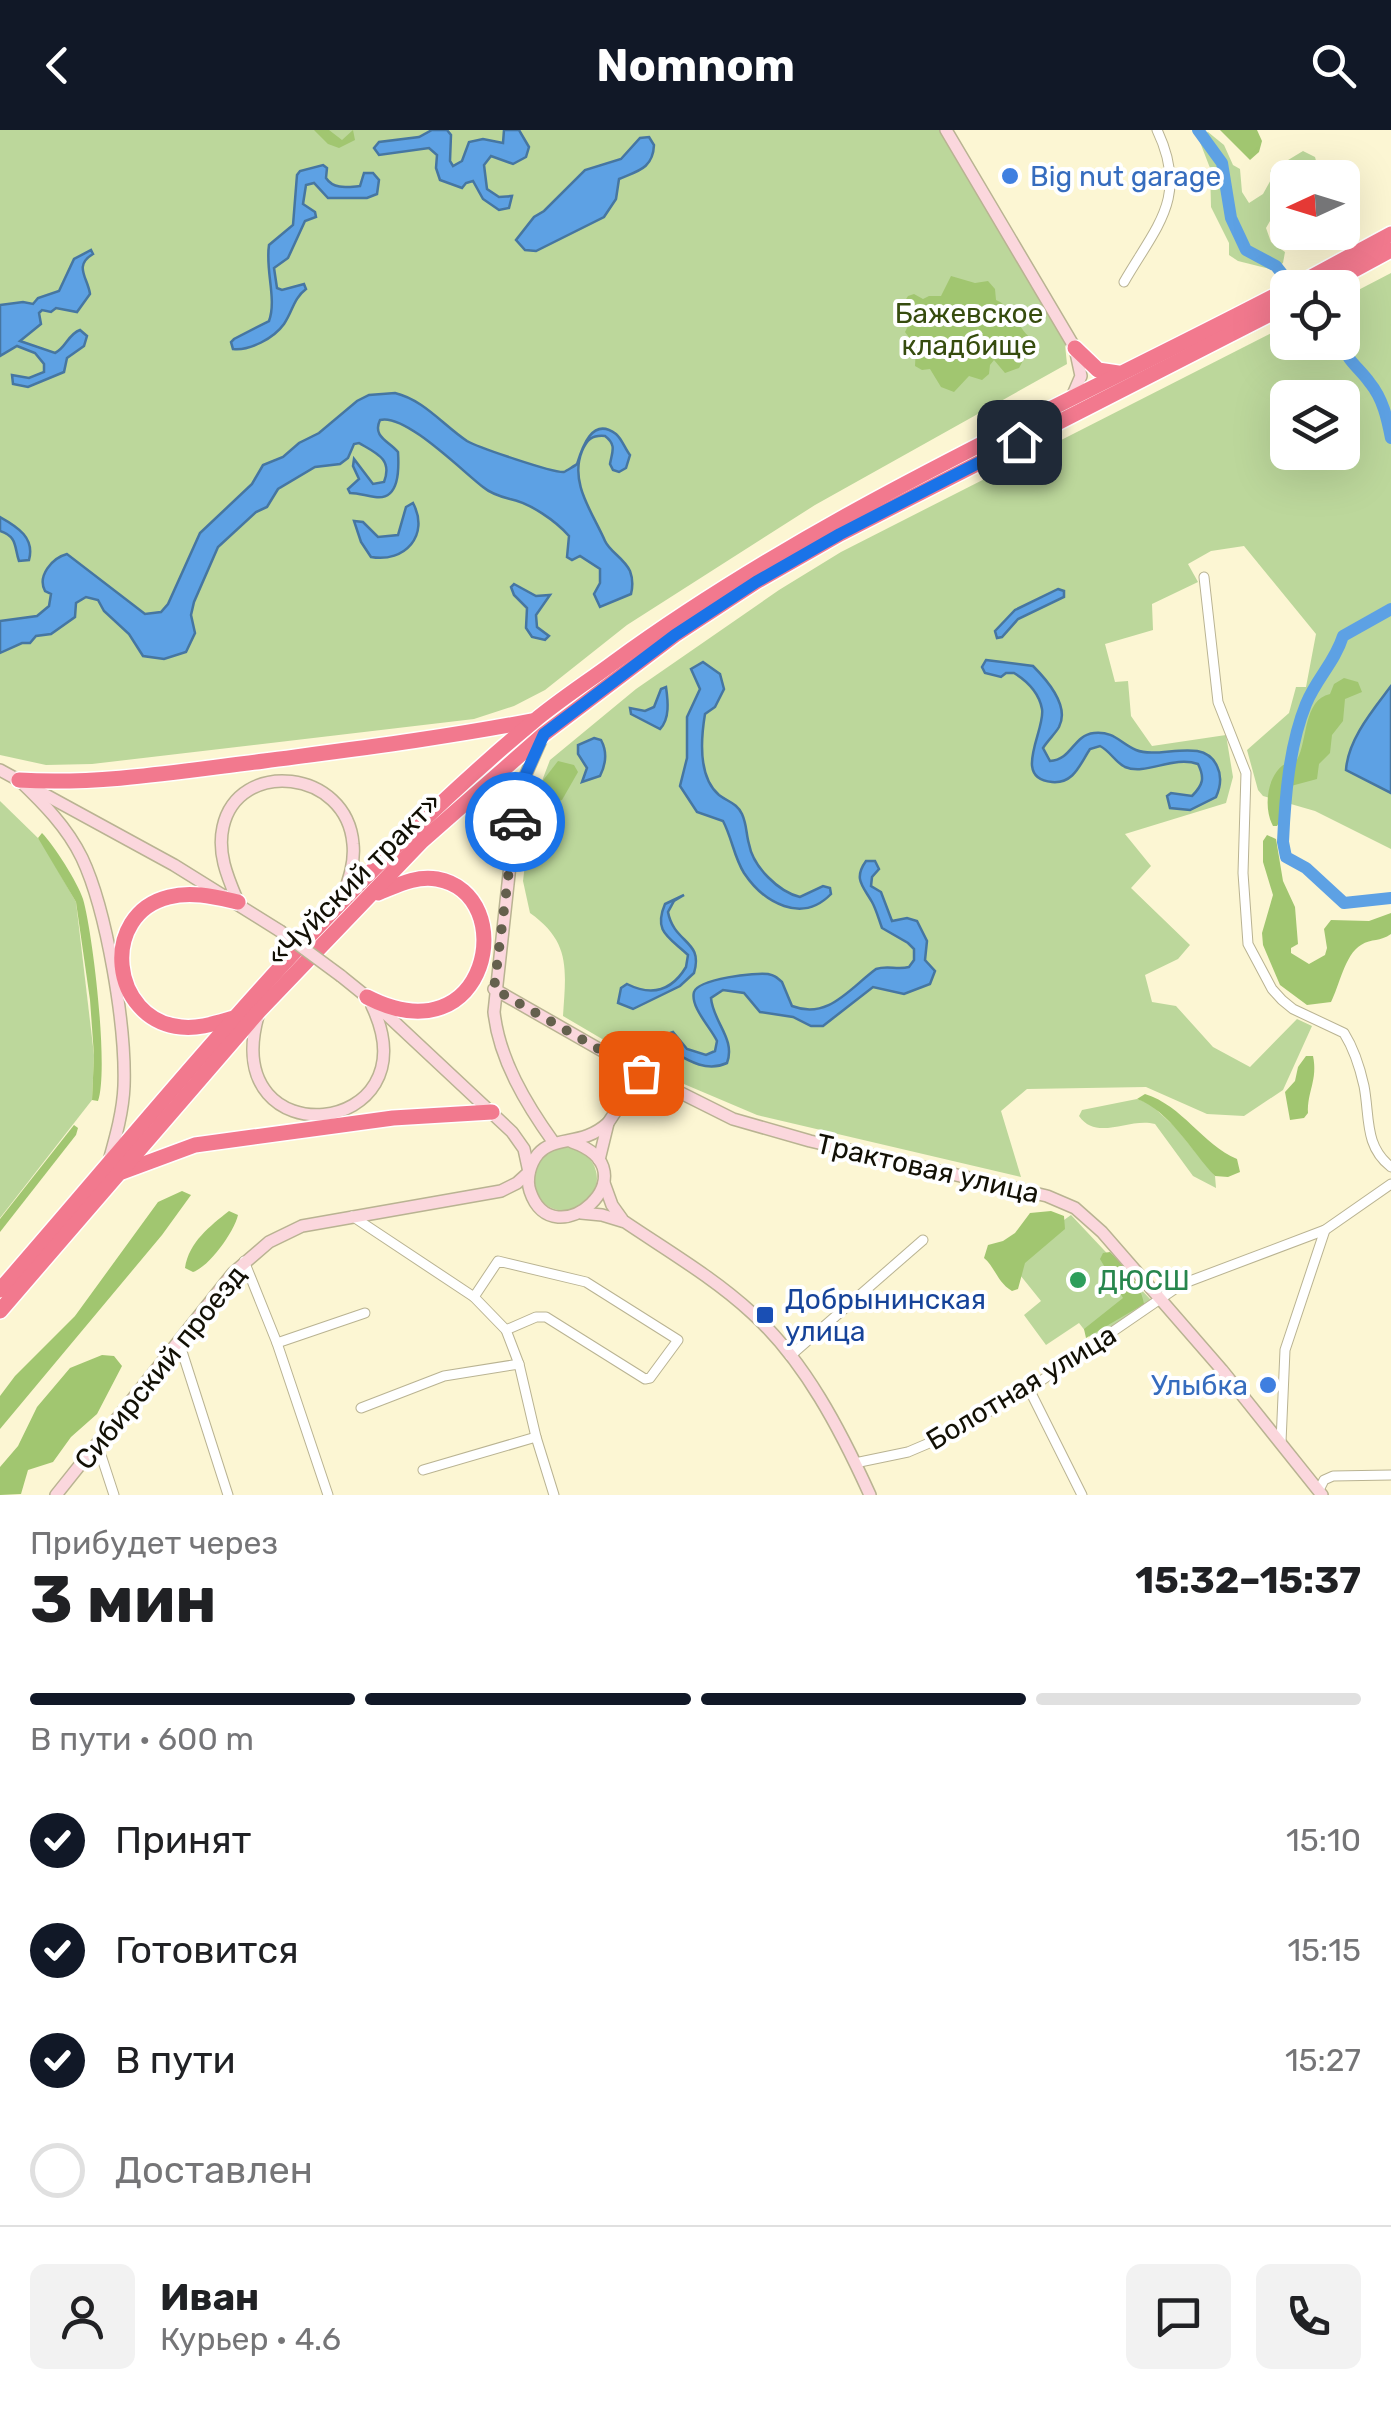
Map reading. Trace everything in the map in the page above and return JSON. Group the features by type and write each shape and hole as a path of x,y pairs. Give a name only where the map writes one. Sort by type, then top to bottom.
{"highway":[{"name":"«Чуйский тракт»","path":"1339,270 1391,234"},
{"name":"«Чуйский тракт»","path":"1348,270 1391,250"},
{"name":"«Чуйский тракт»","path":"0,1290 422,841 539,727 773,573 1270,305"},
{"name":"«Чуйский тракт»","path":"0,1311 234,1018 343,896 414,826 670,622 750,572 949,460 1127,371 1270,308"},
{"path":"1075,348 1102,372 1127,371"},
{"path":"19,780 62,782 148,776 539,727"},
{"path":"368,997 411,1010 450,1004 475,982 484,943 476,910 463,893 447,882 418,879 370,896"},
{"path":"234,1018 207,1026 181,1027 147,1015 127,991 122,955 133,920 157,902 195,894 238,902"},
{"path":"113,1169 195,1144 393,1118 492,1112"}],"street":[{"path":"946,130 1075,348 1081,376 1069,400"},
{"path":"1124,282 1168,206 1173,174 1157,130"},
{"path":"1204,578 1218,702 1246,772 1243,873 1248,944 1282,1000 1344,1033 1364,1084 1370,1139 1376,1154 1391,1167"},
{"path":"539,727 518,792 494,989 496,1033 502,1052 552,1143"},
{"path":"0,770 238,902 368,997 512,1132 524,1149 535,1201 556,1215 602,1215 625,1222"},
{"path":"19,780 45,805 82,858 104,932 122,1035 124,1086 113,1169"},
{"path":"238,902 223,860 223,826 232,808 245,795 276,781 310,784 336,802 346,815 354,840 354,857 343,896"},
{"name":"Трактовая улица","path":"494,989 641,1073 733,1119 1061,1200 1075,1208 1102,1232 1162,1300 1321,1493"},
{"path":"260,1011 252,1050 259,1084 288,1110 328,1116 341,1113 365,1097 384,1068 382,1026 368,997"},
{"path":"598,1160 608,1124 641,1073"},
{"path":"512,1132 532,1141 572,1142 592,1136 608,1124"},
{"path":"572,1142 588,1149 598,1160 612,1205 625,1222 751,1311 790,1356 827,1411 870,1495"},
{"path":"529,1172 538,1154 552,1143"},
{"name":"Сибирский проезд","path":"56,1495 244,1261 282,1234 352,1216 501,1191 517,1184 529,1172"},
{"path":"581,1214 596,1201 604,1182"},
{"name":"Болотная улица","path":"856,1463 922,1447 1029,1389 1182,1284 1325,1230 1391,1184"},
{"name":"Сибирский проезд","path":"501,1191 535,1201"},
{"path":"352,1216 474,1297 506,1330 554,1495"},
{"path":"1281,1442 1285,1350 1325,1230"},
{"path":"790,1356 923,1240"},
{"path":"244,1261 277,1342 328,1495"},
{"path":"474,1297 498,1261 586,1282 678,1340 646,1379 546,1317 506,1330"},
{"path":"277,1342 365,1312"},
{"path":"178,1342 228,1495"},
{"path":"360,1408 444,1376 519,1364"},
{"path":"1029,1389 1082,1495"},
{"path":"423,1470 536,1437"},
{"path":"98,1446 114,1495"},
{"path":"1321,1493 1324,1480 1333,1476 1391,1475"}],"green space":[{"name":"Бажевское кладбище","path":"0,130 939,130 1064,335 1067,364 815,505 627,625 545,690 514,706 474,719 92,764 46,765 0,755"},
{"path":"314,130 329,130 342,140 353,130 355,140 339,148 328,144"},
{"path":"1220,130 1257,130 1262,141 1259,152 1250,160"},
{"path":"1208,132 1224,145 1233,165 1240,169 1242,192 1249,203 1263,194 1270,181 1270,221 1266,228 1270,250 1285,252 1283,263 1274,270 1229,255 1229,243 1211,207 1210,168 1198,137"},
{"path":"1303,151 1316,160 1288,160"},
{"path":"1391,273 1391,849 1315,811 1263,796 1258,790 1247,750 1289,713 1296,687 1306,687 1316,634 1244,546 1211,551 1188,564 1198,582 1152,604 1153,630 1105,644 1115,682 1128,681 1131,716 1152,746 1226,735 1233,777 1226,803 1125,834 1151,866 1131,888 1190,945 1178,959 1145,975 1152,1002 1176,1006 1213,1047 1250,1067 1297,1019 1312,1026 1283,1090 1244,1116 1207,1114 1146,1087 1027,1089 1001,1111 1021,1177 757,1115 665,1076 563,1016 563,958 553,935 530,913 523,881 537,794 550,760 636,689 841,552 1270,334 1270,360 1360,360 1360,289"},
{"name":"Бажевское кладбище","path":"951,276 975,283 988,281 995,289 996,300 1035,341 1035,351 1019,368 1005,373 994,360 982,380 969,376 954,392 941,387 930,369 915,366 916,347 905,332 915,312 903,304 914,294 923,299 941,296"},
{"path":"1344,678 1358,682 1362,692 1345,699 1343,721 1332,735 1330,753 1319,764 1317,779 1291,786 1285,812 1277,826 1273,826 1268,796 1274,776 1287,763 1297,760 1315,704"},
{"path":"558,761 574,765 578,772 562,800 553,803 544,799 541,783"},
{"path":"0,801 41,841 76,902 94,1055 92,1100 0,1218"},
{"path":"42,833 76,884 87,916 101,1033 98,1101 92,1100 90,1000 76,902 38,838"},
{"path":"1267,835 1276,839 1283,881 1295,907 1298,944 1291,948 1291,953 1309,964 1325,955 1324,929 1331,920 1369,921 1391,913 1391,934 1355,949 1331,1002 1307,1005 1280,985 1263,945 1262,933 1273,895 1263,862 1263,841"},
{"path":"1306,1056 1313,1056 1314,1064 1308,1113 1304,1118 1290,1120 1285,1092 1295,1081"},
{"path":"1145,1094 1170,1107 1237,1159 1240,1172 1228,1177 1215,1176 1170,1122 1137,1099"},
{"path":"1137,1099 1149,1103 1175,1127 1215,1176 1216,1188 1193,1176 1155,1124 1104,1128 1086,1124 1079,1116 1082,1110"},
{"path":"74,1125 78,1128 76,1135 0,1232 0,1219"},
{"path":"565,1147 587,1157 597,1179 587,1201 565,1211 543,1201 533,1179 543,1157"},
{"path":"182,1191 191,1195 162,1235 0,1429 0,1396 15,1376 75,1316 158,1202"},
{"path":"229,1211 238,1215 220,1248 199,1269 193,1272 185,1268 196,1242"},
{"path":"1051,1211 1064,1216 1065,1229 1025,1263 1018,1289 1012,1291 984,1258 988,1245 1015,1233 1030,1213"},
{"name":"ДЮСШ","path":"1071,1215 1151,1300 1093,1341 1079,1323 1046,1345 1024,1315 1041,1301 1008,1260"},
{"path":"1110,1252 1136,1282 1144,1304 1086,1338 1084,1329 1123,1298 1100,1259 1103,1253"},
{"path":"102,1355 114,1356 122,1366 97,1414 71,1437 53,1462 28,1470 21,1494 0,1495 0,1467 18,1446 37,1407 70,1368"}],"water":[{"path":"432,130 447,130 451,135 453,166 462,161 469,142 483,139 503,143 504,130 519,130 529,147 526,157 513,164 491,156 484,165 487,189 499,197 512,196 509,208 499,210 483,199 473,181 462,188 440,180 437,155 429,148 379,155 374,148 379,142 419,137"},
{"path":"649,137 654,145 651,159 643,168 619,179 616,199 604,217 536,251 525,250 516,240 534,217 585,170 621,159 640,138"},
{"path":"323,165 327,168 326,178 342,187 360,186 364,173 373,173 379,180 377,194 367,198 328,198 314,183 306,185 303,204 316,217 305,221 288,258 274,268 277,288 304,284 306,289 274,334 254,346 233,349 234,339 269,321 269,245 293,225 297,175"},
{"path":"91,250 93,254 83,268 90,294 77,312 42,310 41,324 20,341 55,353 80,330 87,336 84,346 67,358 64,372 28,387 13,384 12,375 29,378 44,372 44,364 35,353 17,346 0,356 0,305 33,304 38,298 59,291 74,259"},
{"path":"395,393 424,407 467,441 557,471 564,472 577,464 585,443 594,431 608,429 616,434 630,455 626,468 613,470 611,442 605,436 597,436 584,447 578,475 584,498 605,541 630,571 631,594 600,607 594,594 600,583 600,569 580,556 572,560 567,557 569,536 557,524 526,504 486,489 404,425 380,420 380,435 398,452 394,489 383,497 350,493 348,489 359,479 354,459 373,484 384,482 386,474 385,462 359,443 354,444 348,458 340,464 315,467 278,489 267,507 256,512 218,547 194,602 191,615 195,633 186,652 164,659 143,656 98,600 86,597 76,603 75,617 51,634 36,636 30,643 0,653 0,621 37,616 49,606 51,594 45,591 44,574 67,554 145,614 161,612 200,533 252,484 263,465 319,433 357,401 369,395"},
{"path":"413,503 418,526 411,544 394,556 371,557 354,521 363,522 378,537 398,535 406,507"},
{"path":"0,517 27,539 29,560 19,561 13,539 0,531"},
{"path":"514,584 536,596 550,595 536,615 537,627 549,636 545,640 532,637 526,628 527,608 514,595"},
{"path":"1058,589 1064,591 1064,597 1018,619 997,638 995,631 1015,610"},
{"path":"986,660 1033,666 1045,678 1062,711 1057,730 1043,748 1050,761 1094,733 1112,736 1146,752 1202,752 1219,770 1216,797 1190,810 1170,808 1167,796 1171,793 1192,796 1199,788 1202,777 1198,764 1179,762 1133,769 1121,765 1100,746 1090,749 1076,772 1066,780 1040,779 1032,763 1042,718 1038,698 1014,673 1001,677 985,673 982,667"},
{"path":"703,662 720,674 724,689 715,707 705,714 702,745 707,778 719,795 740,810 751,853 768,877 800,897 823,886 830,888 831,894 820,903 808,908 784,906 762,893 741,867 723,821 697,812 680,786 687,758 687,717 700,689 691,669"},
{"path":"1391,686 1391,793 1346,770 1356,736"},
{"path":"666,687 667,715 660,729 631,714 630,708 645,711 654,707 661,689"},
{"path":"594,738 603,744 604,767 600,776 582,782 587,768 578,754 578,745"},
{"path":"866,861 875,861 879,869 871,886 881,892 892,921 917,921 927,941 925,960 935,971 930,984 904,994 873,987 823,1026 760,1012 744,993 723,990 711,998 729,1046 727,1063 701,1065 661,1045 658,1037 673,1032 687,1049 706,1055 715,1051 717,1041 694,998 698,987 706,983 752,974 771,975 782,982 792,1006 817,1009 837,1000 876,969 909,967 914,949 882,928 861,882 860,873"},
{"path":"684,895 674,901 668,912 676,930 695,954 694,973 680,986 633,1009 618,1003 621,988 627,984 644,990 667,987 686,967 688,955 665,933 661,921 665,904"}],"waterway":[{"path":"1198,130 1222,163 1231,218 1246,250 1279,270"},
{"path":"1351,360 1378,396 1391,438"},
{"path":"1391,609 1343,636 1310,695 1292,755 1283,842 1286,857 1306,868 1344,903 1391,898"}],"way so far":[{"path":"515,822 494,989 641,1073"}],"place":[{"name":"Big nut garage","path":"1010,176"},
{"name":"ДЮСШ","path":"1078,1280"},
{"name":"Добрынинская улица","path":"765,1315"},
{"name":"Улыбка","path":"1268,1385"}],"route":[{"path":"515,822 518,792 544,734 675,635 840,534 1019,442"}]}
